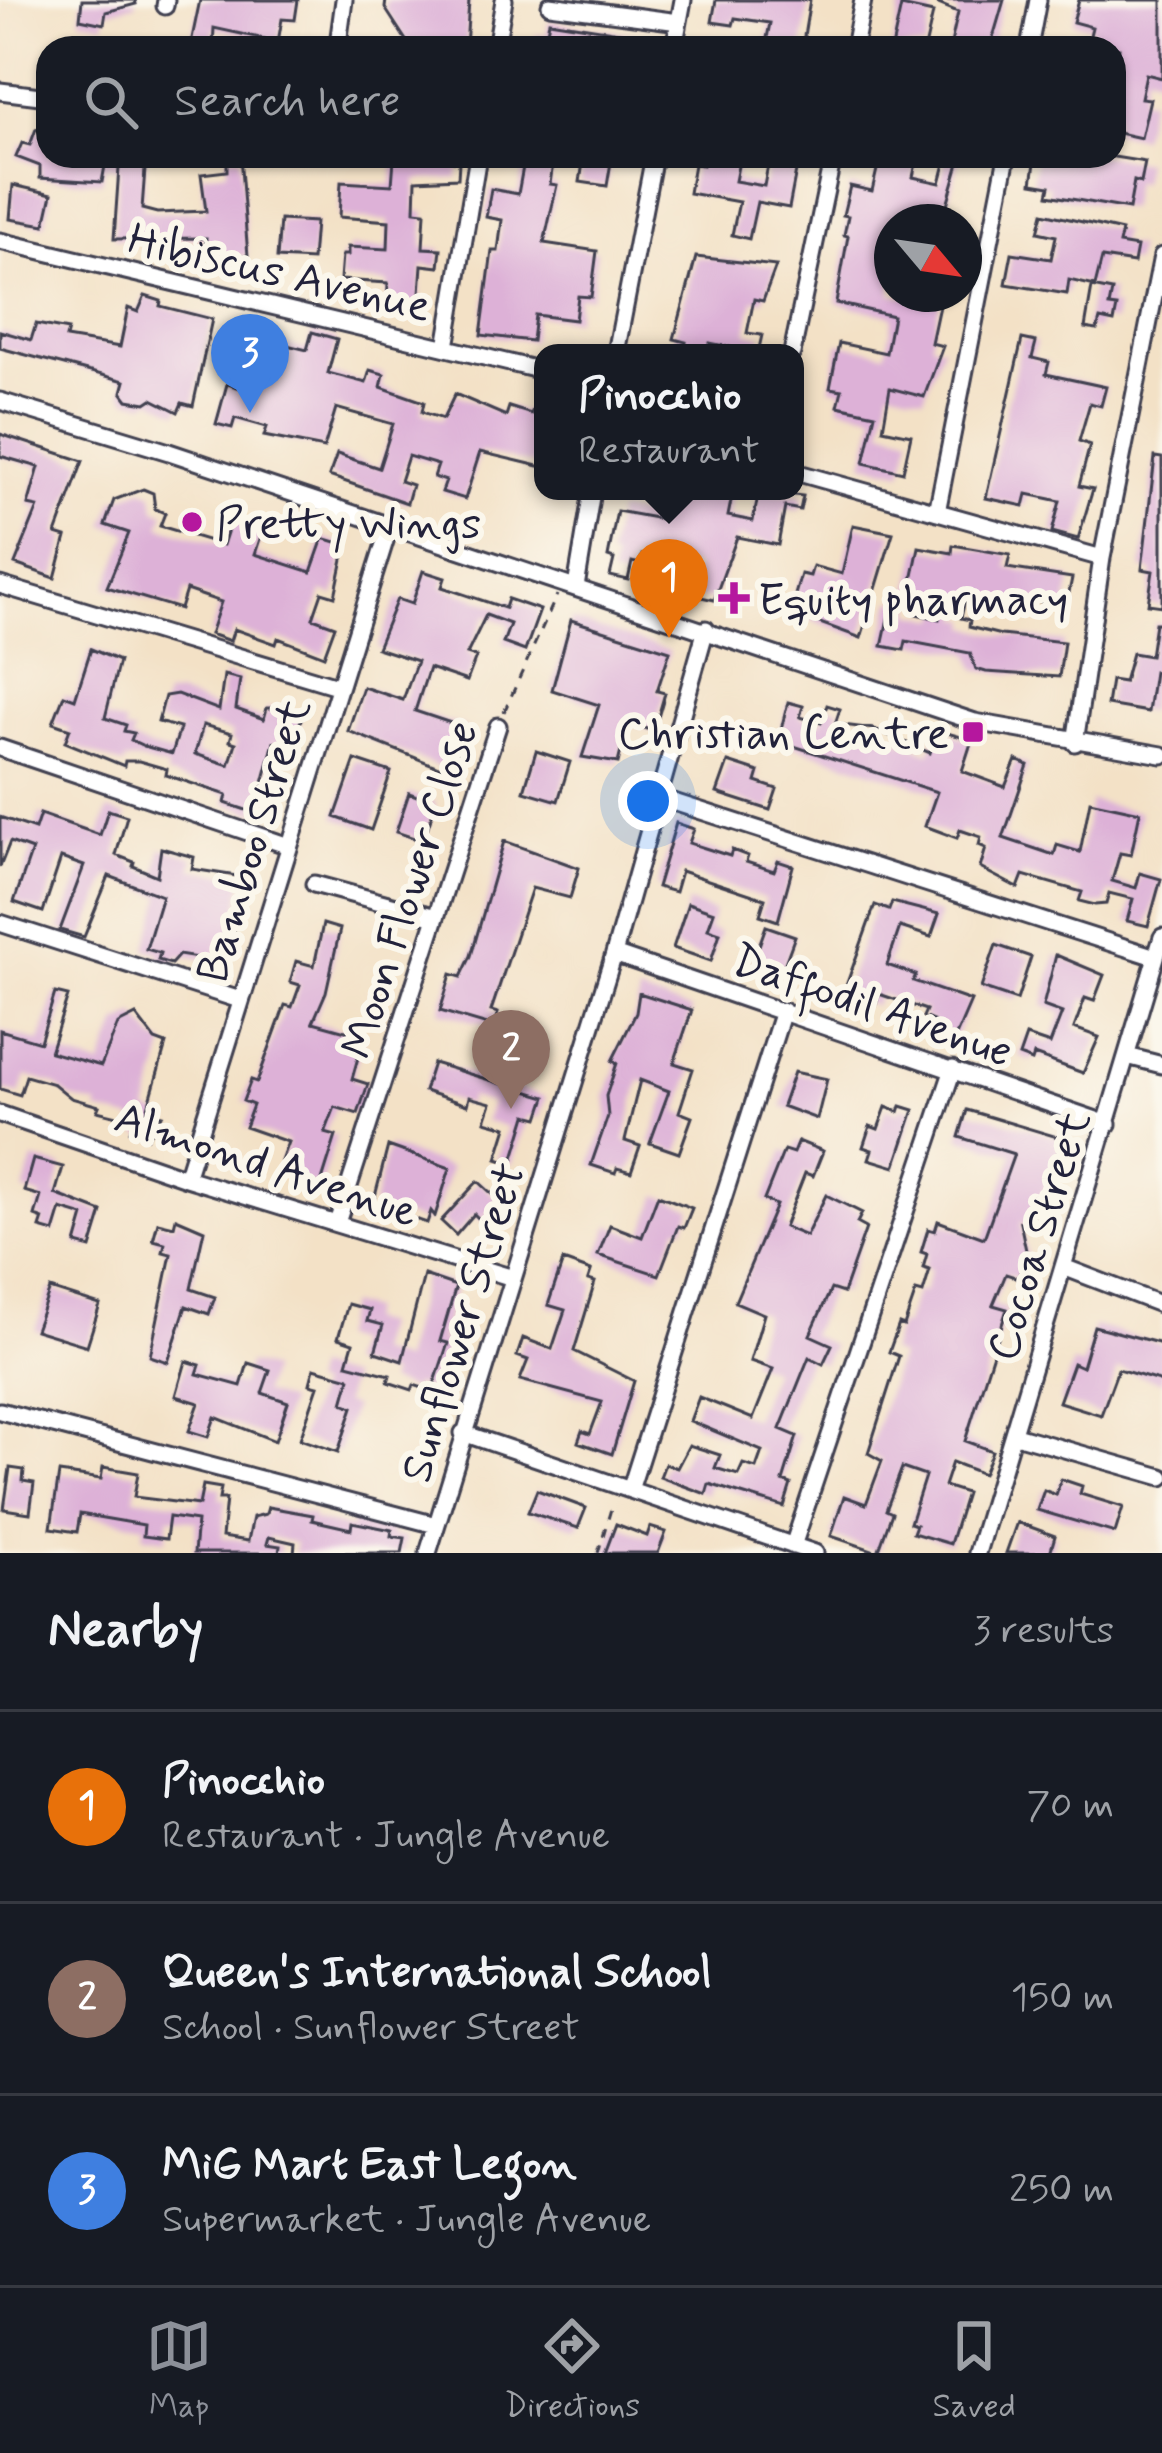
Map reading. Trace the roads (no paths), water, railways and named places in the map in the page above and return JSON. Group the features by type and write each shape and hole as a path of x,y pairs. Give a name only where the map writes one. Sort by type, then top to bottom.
{"street":[{"path":"339,36 344,0"},
{"path":"498,36 504,0"},
{"path":"676,36 683,0"},
{"path":"856,36 863,0"},
{"path":"1031,36 1038,0"},
{"path":"550,5 679,22"},
{"path":"0,91 36,96"},
{"path":"446,347 476,168"},
{"path":"618,344 652,168"},
{"path":"794,344 831,168"},
{"path":"937,512 1005,168"},
{"name":"Hibiscus Avenue","path":"0,241 534,369"},
{"path":"1076,743 1102,558 1162,256"},
{"path":"0,401 390,524 975,722 1162,755"},
{"path":"804,475 1102,558"},
{"path":"569,585 590,500"},
{"name":"Bamboo Street","path":"186,1178 286,844 390,524"},
{"path":"0,585 337,686"},
{"name":"Sunflower Street","path":"428,1553 614,954 706,629"},
{"name":"Moon Flower Close","path":"337,1223 498,726"},
{"path":"0,748 286,844"},
{"path":"658,797 1155,957"},
{"path":"314,884 436,917"},
{"path":"0,923 240,1000"},
{"name":"Cocoa Street","path":"977,1553 1162,937"},
{"name":"Daffodil Avenue","path":"614,954 1108,1124"},
{"path":"625,1485 783,1011"},
{"path":"1127,1056 1162,1065"},
{"path":"794,1546 953,1069"},
{"name":"Almond Avenue","path":"0,1114 186,1178 513,1278"},
{"path":"1066,1268 1162,1305"},
{"path":"0,1411 436,1525"},
{"path":"463,1433 814,1553"},
{"path":"1015,1436 1162,1477"}],"place":[{"name":"MiG Mart East Legon","path":"250,413"},
{"name":"Pretty Wings","path":"192,522"},
{"name":"Equity pharmacy","path":"734,598"},
{"name":"Pinocchio","path":"669,638"},
{"name":"Christian Centre","path":"973,732"},
{"name":"Queen's International School","path":"511,1109"}]}
